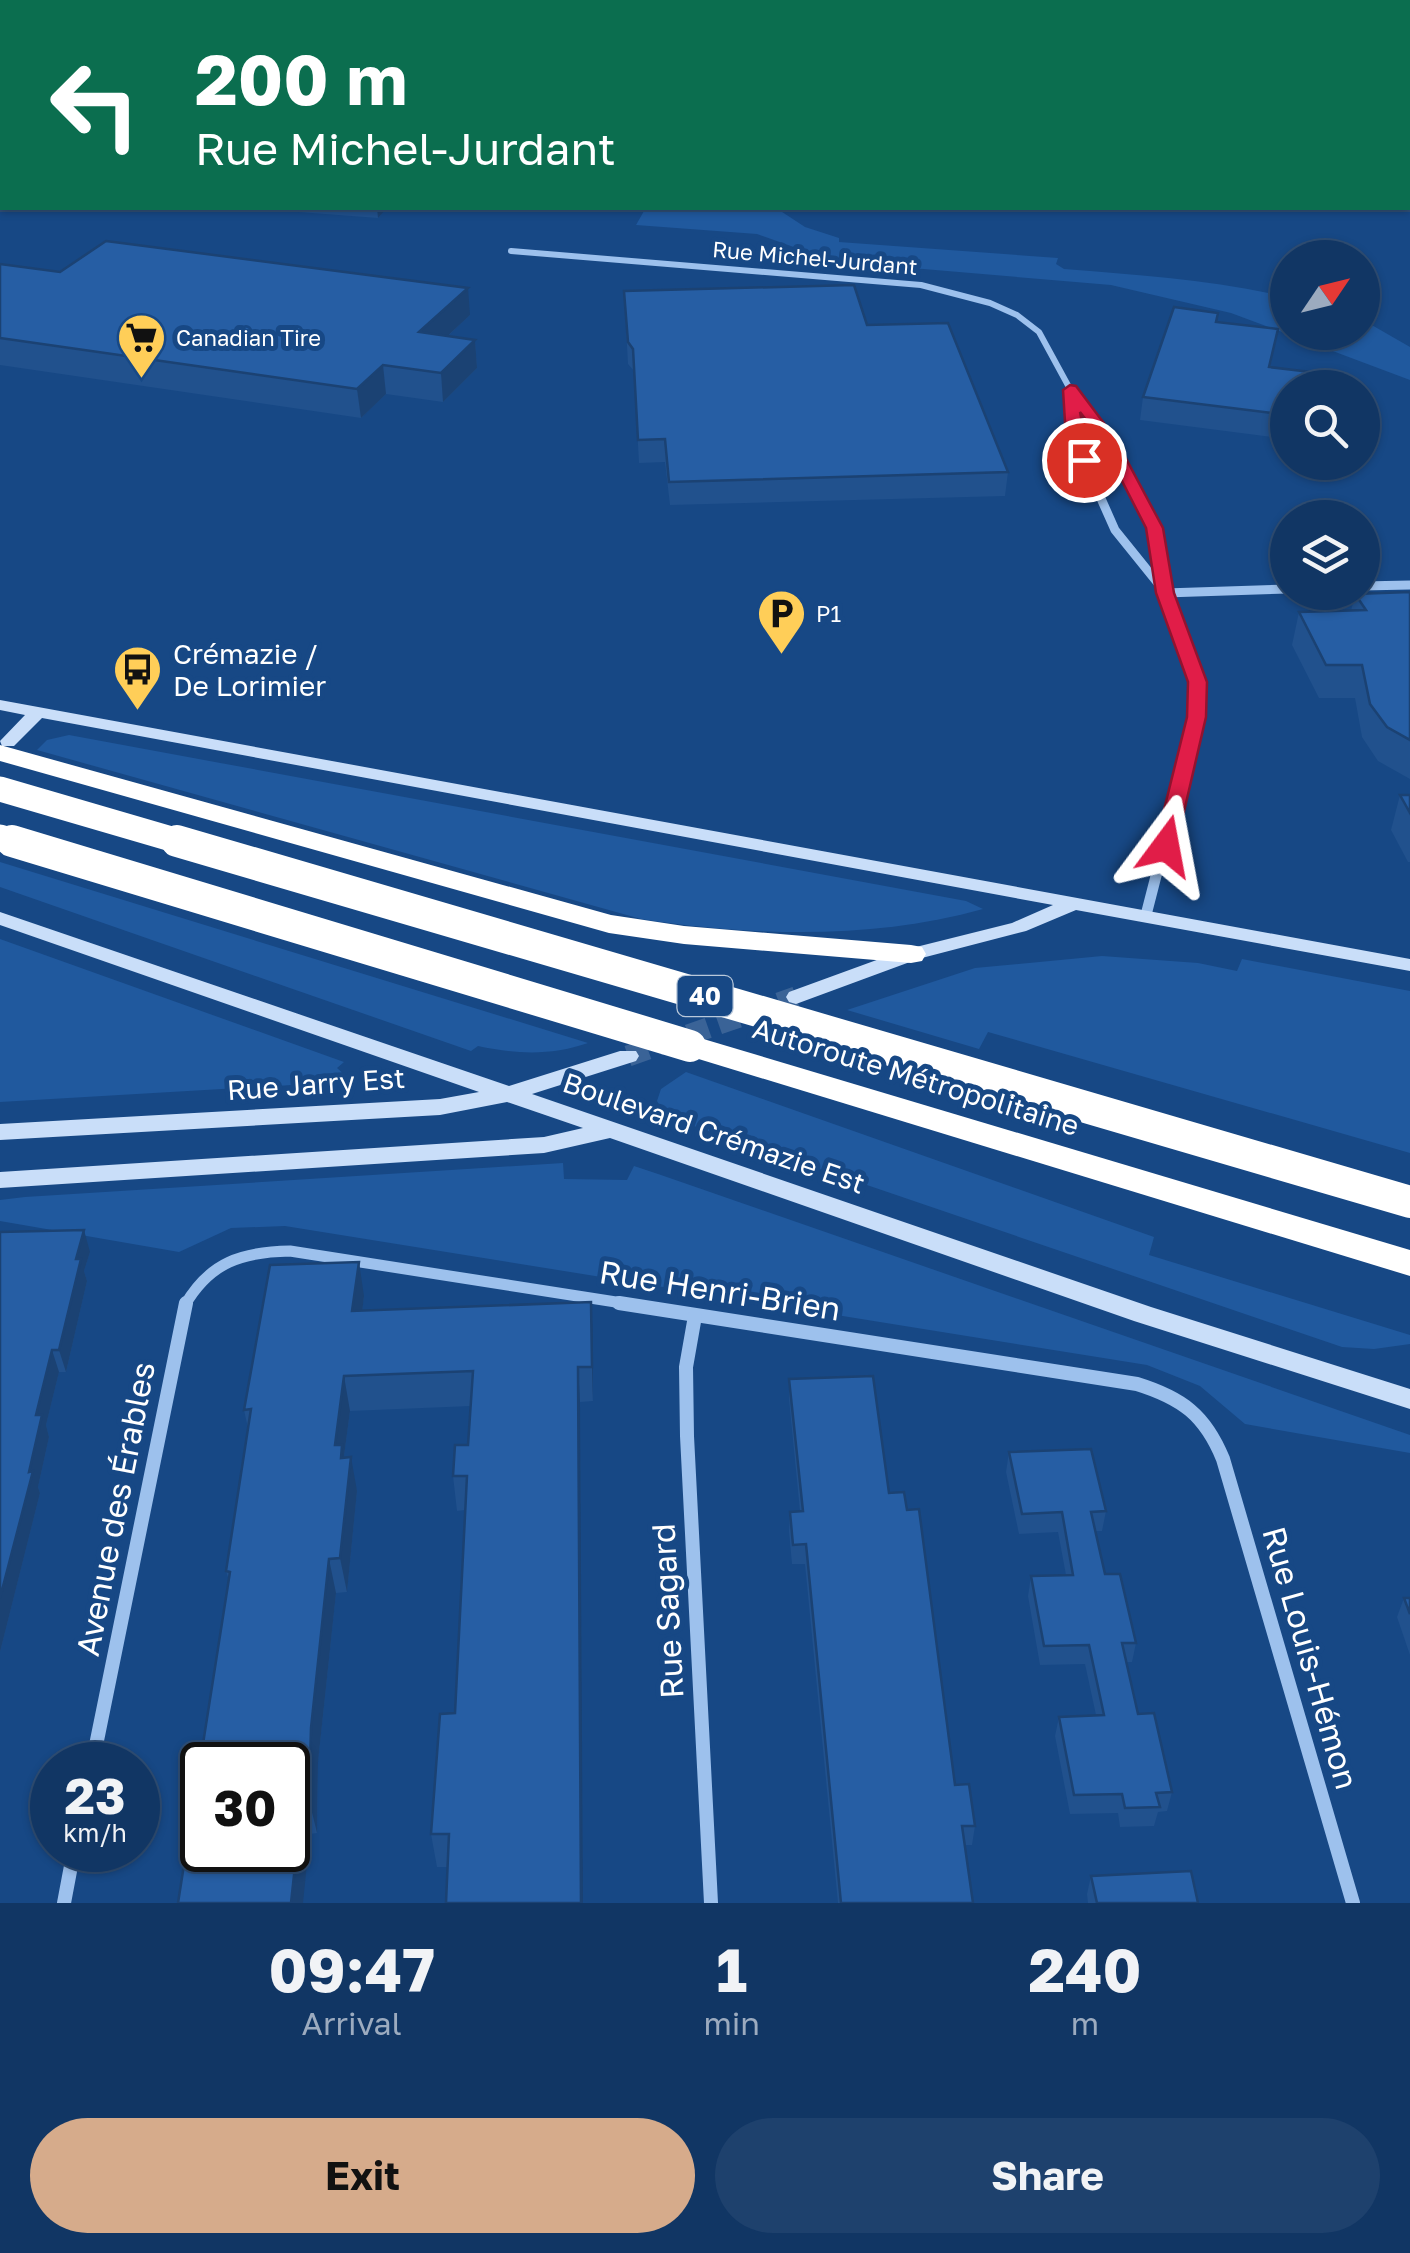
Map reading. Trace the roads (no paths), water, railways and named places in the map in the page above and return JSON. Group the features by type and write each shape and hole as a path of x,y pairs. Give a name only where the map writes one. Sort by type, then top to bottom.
{"highway":[{"path":"4,747 46,766 609,924 707,939 835,944 911,954"},
{"name":"Autoroute Métropolitaine","path":"0,789 1410,1202"},
{"name":"Autoroute Métropolitaine","path":"0,837 1410,1263"},
{"path":"1295,1227 1410,1279"}],"main road":[{"path":"0,705 1410,965"},
{"path":"4,747 38,712"},
{"path":"796,997 911,954 1019,927 1076,903"},
{"name":"Boulevard Crémazie Est","path":"0,918 1194,1331 1405,1394"},
{"name":"Rue Jarry Est","path":"0,1132 440,1107 513,1094 628,1056"},
{"path":"0,1180 544,1145 612,1130"}],"street":[{"name":"Rue Michel-Jurdant","path":"511,251 838,276 959,293 1003,308 1030,324 1049,344 1070,390 1107,438 1154,528 1165,593 1192,660 1199,693 1192,738 1146,915"},
{"name":"Rue Michel-Jurdant","path":"1070,390 1074,438 1115,530 1165,593"},
{"path":"1380,586 1410,585"},
{"path":"1165,593 1270,589"},
{"name":"Rue Henri-Brien","path":"208,1270 248,1254 290,1251 1136,1384 1192,1406 1212,1429"},
{"name":"Avenue des Érables","path":"97,1742 185,1305 208,1270"},
{"name":"Rue Sagard","path":"695,1316 686,1368 687,1436 711,1903"},
{"name":"Rue Louis-Hémon","path":"1212,1429 1353,1903"},
{"path":"64,1903 70,1872"}],"tunnel":[{"path":"628,1056 796,997"}],"place":[{"name":"Canadian Tire","path":"141,380"},
{"name":"P1","path":"781,656"},
{"name":"Crémazie / De Lorimier","path":"138,712"}]}
